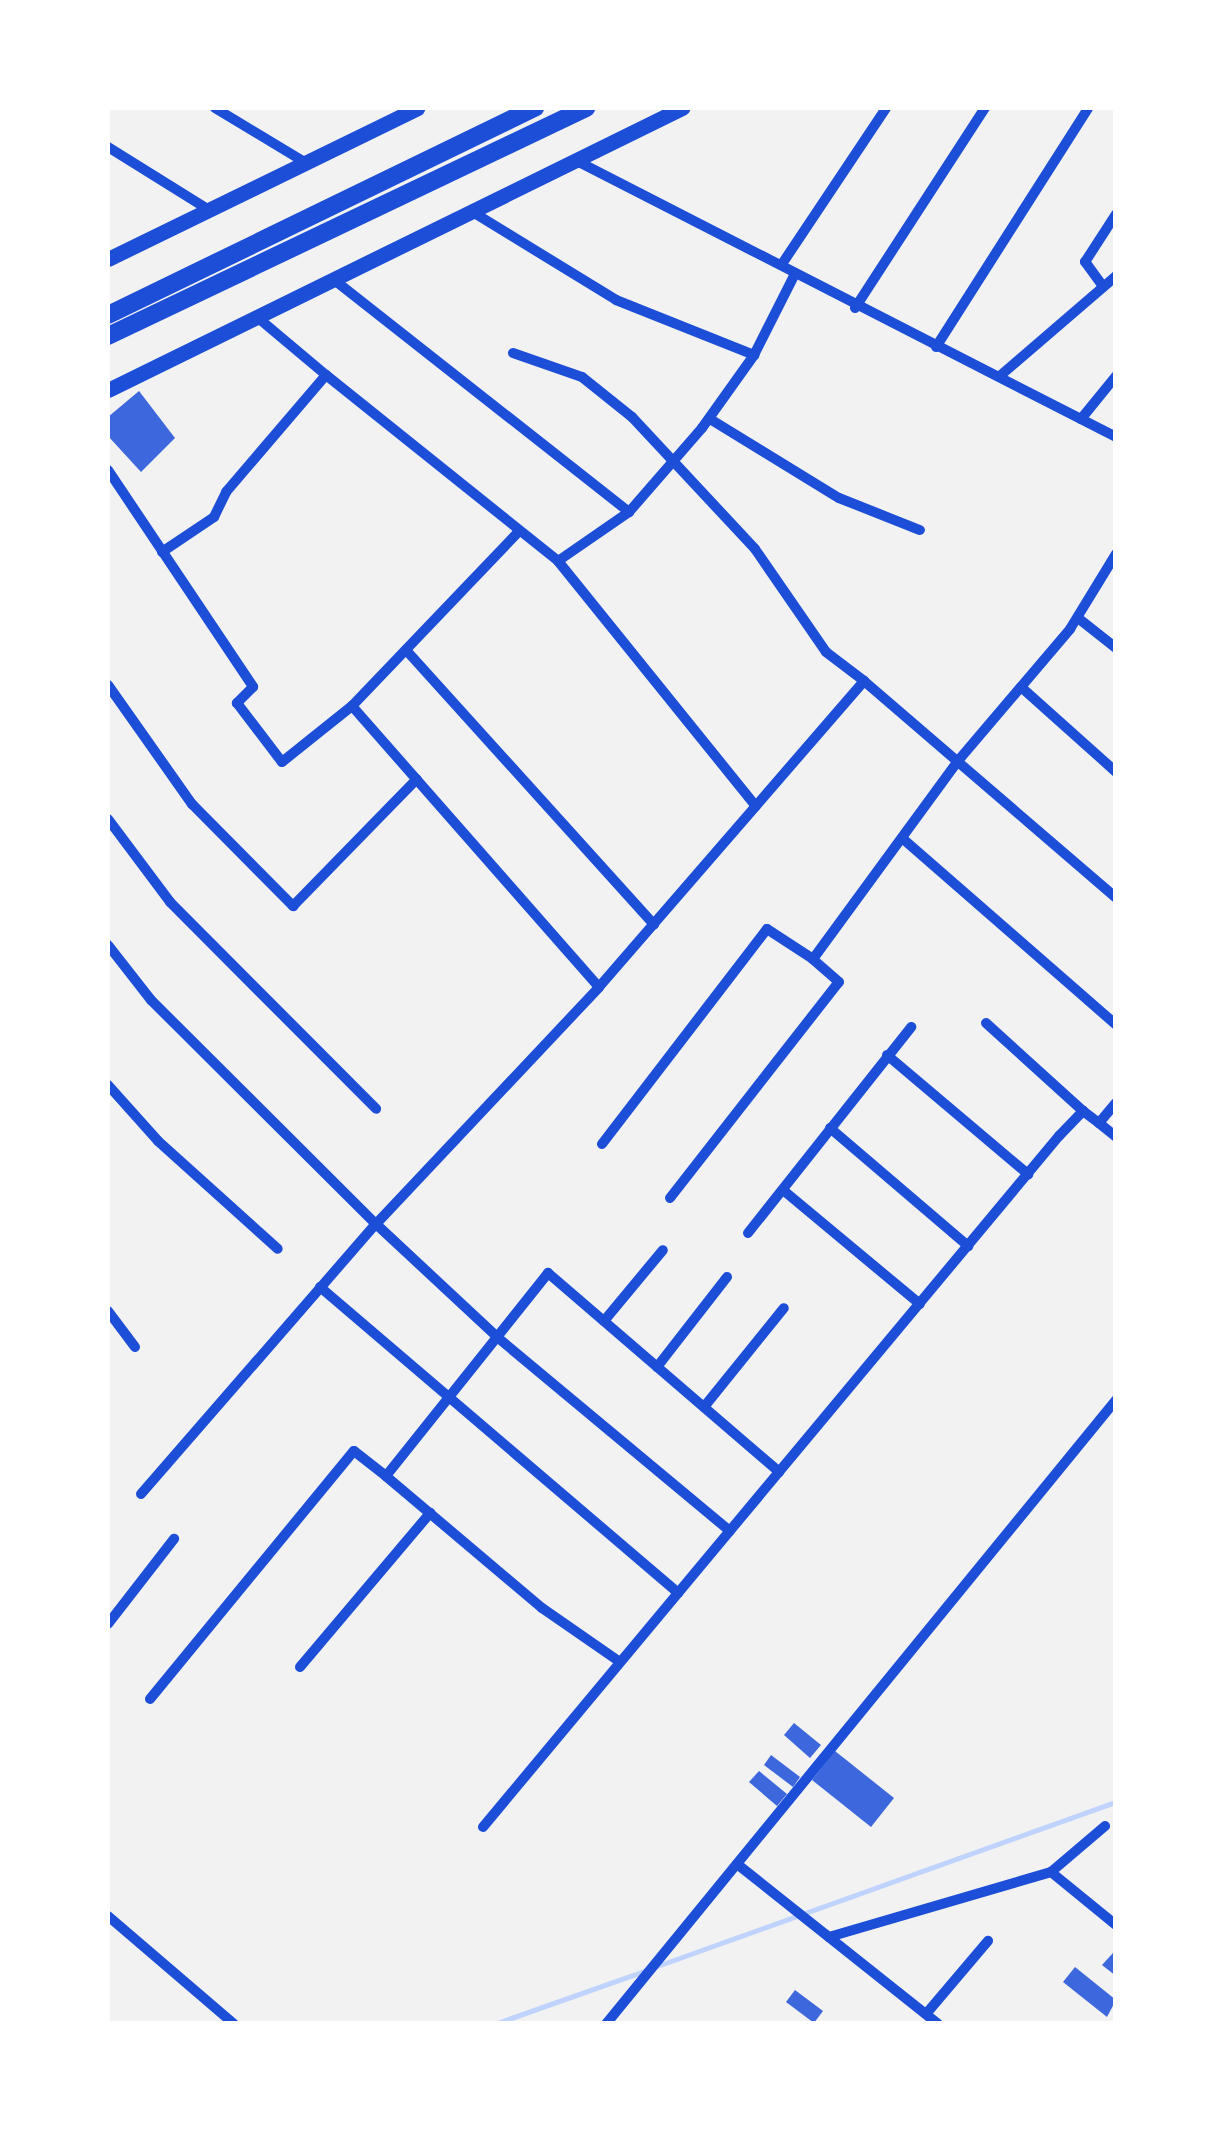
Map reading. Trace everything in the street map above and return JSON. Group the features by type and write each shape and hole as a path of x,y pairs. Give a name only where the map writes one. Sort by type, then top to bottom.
{"highway":[{"path":"108,315 534,108"},
{"path":"108,336 586,108"}],"main road":[{"path":"108,258 417,108"},
{"path":"108,390 682,108"}],"street":[{"path":"216,108 306,163"},
{"path":"782,264 886,108"},
{"path":"855,308 986,108"},
{"path":"936,347 1088,108"},
{"path":"108,147 211,211"},
{"path":"574,159 782,264 855,308 1001,376 1116,437"},
{"path":"470,211 616,300 754,355"},
{"path":"1102,285 1085,262 1116,214"},
{"path":"558,561 629,512 710,419 754,355 795,274"},
{"path":"1001,376 1116,276"},
{"path":"333,279 629,512"},
{"path":"257,317 558,561 756,806"},
{"path":"513,353 582,377 675,459 755,549 826,652 1116,898"},
{"path":"162,552 214,517 226,492 326,375"},
{"path":"1081,419 1116,376"},
{"path":"710,419 839,498 920,530"},
{"path":"108,470 254,687 237,703 282,762 352,706 519,531"},
{"path":"813,960 958,762 1078,618 1116,554"},
{"path":"1078,618 1116,648"},
{"path":"406,650 654,924"},
{"path":"141,1494 376,1224 599,987 864,681"},
{"path":"108,685 192,804 293,906 416,779"},
{"path":"1020,688 1116,772"},
{"path":"352,706 599,987"},
{"path":"108,819 170,902 376,1109"},
{"path":"902,838 1116,1025"},
{"path":"602,1144 767,929 813,960 839,982 670,1198"},
{"path":"108,945 151,1000 376,1224 497,1337 730,1531"},
{"path":"986,1023 1116,1137"},
{"path":"748,1232 911,1027"},
{"path":"887,1055 1028,1174"},
{"path":"108,1085 158,1141 278,1249"},
{"path":"1099,1123 1116,1104"},
{"path":"483,1827 1084,1111"},
{"path":"830,1128 968,1246"},
{"path":"783,1190 920,1304"},
{"path":"604,1321 663,1250"},
{"path":"386,1476 548,1273 779,1472"},
{"path":"657,1367 727,1276"},
{"path":"320,1286 678,1594"},
{"path":"704,1407 784,1308"},
{"path":"108,1311 135,1347"},
{"path":"606,2024 1116,1400"},
{"path":"150,1700 354,1451 542,1608 620,1662"},
{"path":"300,1666 430,1514"},
{"path":"108,1624 174,1539"},
{"path":"829,1937 1051,1872 1105,1826"},
{"path":"736,1864 938,2024"},
{"path":"1051,1872 1116,1926"},
{"path":"108,1916 234,2024"},
{"path":"926,2014 988,1940"}],"building":[{"path":"139,391 175,438 141,472 108,436 108,417"},
{"path":"794,1723 821,1745 810,1758 784,1735"},
{"path":"835,1751 894,1798 871,1827 812,1780"},
{"path":"771,1755 800,1777 793,1787 764,1765"},
{"path":"759,1771 787,1794 777,1806 749,1782"},
{"path":"1113,1953 1116,1955 1116,1976 1102,1965"},
{"path":"1075,1967 1116,2000 1107,2017 1063,1982"},
{"path":"795,1990 823,2011 814,2023 786,2002"}],"waterway":[{"path":"657,1966 1116,1802"},
{"path":"494,2024 647,1970"}]}
